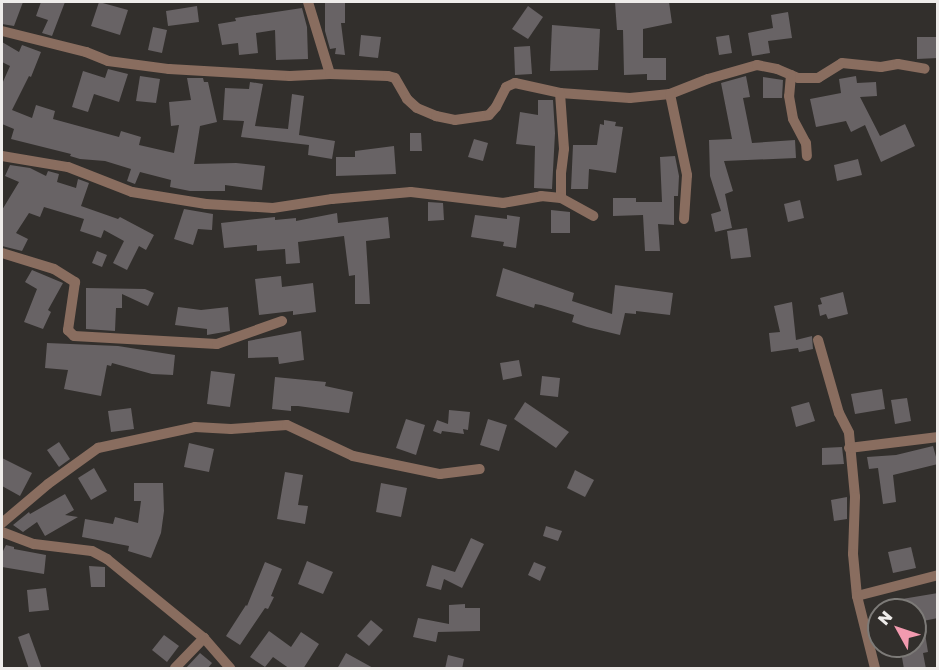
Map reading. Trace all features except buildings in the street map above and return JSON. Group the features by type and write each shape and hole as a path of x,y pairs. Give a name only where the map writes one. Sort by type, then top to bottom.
{"street":[{"path":"309,2 330,74"},
{"path":"2,31 86,52 108,61 169,69 265,75 388,76 395,78 407,99 417,108 436,116 455,120 489,115 510,84 560,93 630,98 670,94 708,79 757,65 777,69 791,75 818,78 842,63 881,67 898,64 926,69"},
{"path":"791,75 789,96 793,119 806,143 807,156"},
{"path":"560,93 564,149 561,198"},
{"path":"670,94 687,175 684,219"},
{"path":"2,156 68,167 132,192 206,204 273,207 411,192 503,203 541,196 561,198 592,216"},
{"path":"2,253 54,269 75,282 68,330 74,336 217,344 282,321"},
{"path":"818,340 839,412 849,433 855,497 853,554 857,596 875,669"},
{"path":"2,523 98,448 195,427 231,429 287,425 353,456 440,474 480,469"},
{"path":"849,448 938,437"},
{"path":"2,532 34,543 92,551 107,559 204,638 230,669"},
{"path":"857,596 938,575"},
{"path":"175,669 204,638"}]}
